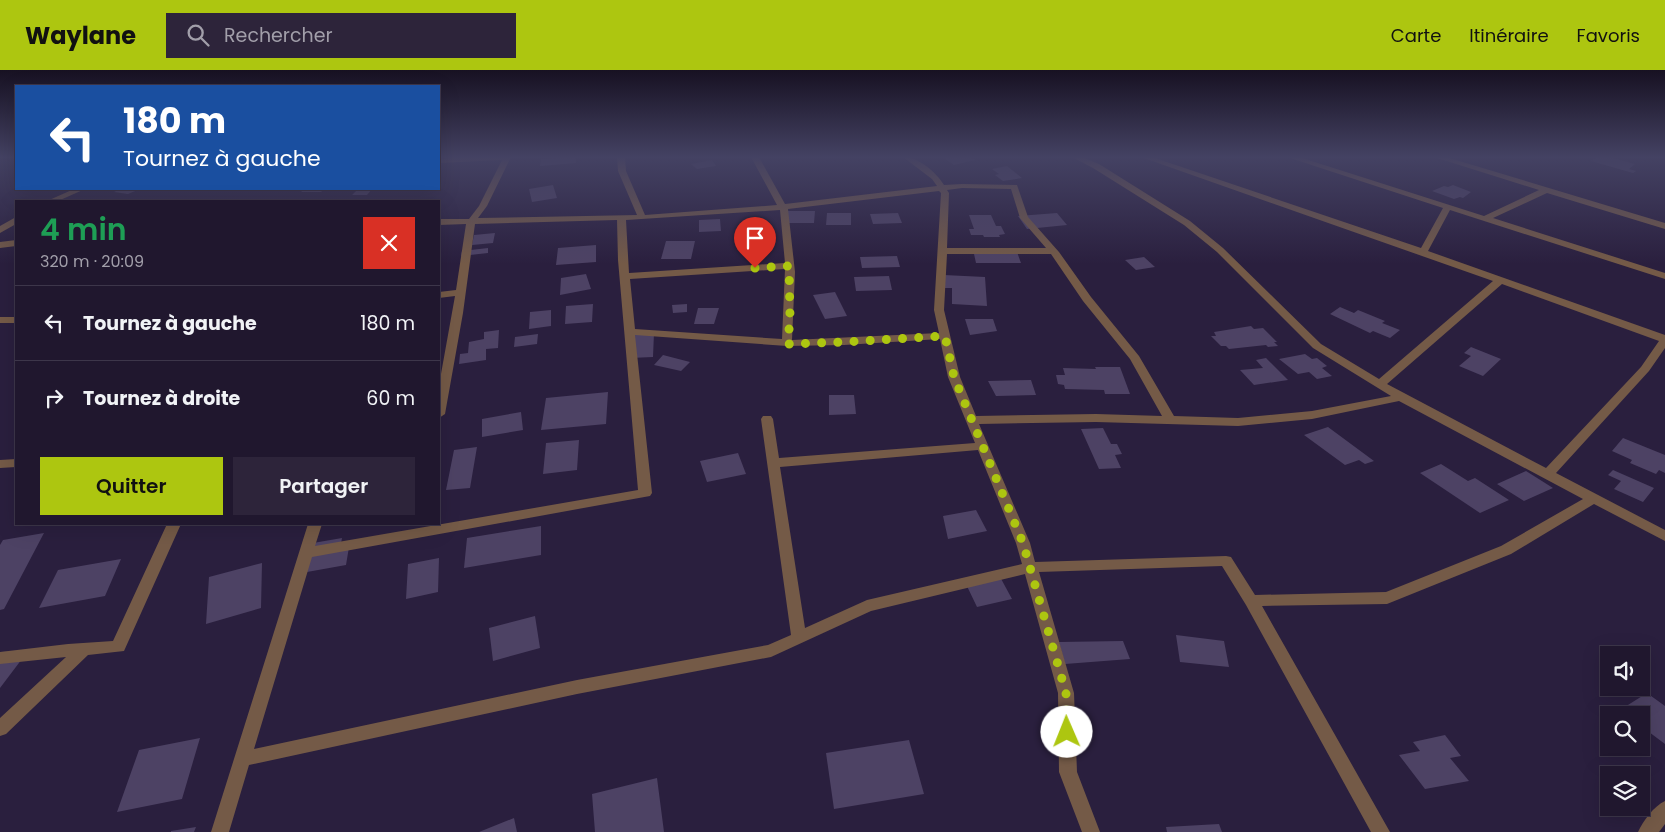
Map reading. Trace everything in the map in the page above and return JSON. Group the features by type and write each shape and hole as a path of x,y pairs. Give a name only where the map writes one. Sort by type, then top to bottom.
{"street":[{"path":"54,200 72,193"},
{"path":"440,408 461,293 471,222 483,206 490,193"},
{"path":"631,193 642,217"},
{"path":"775,193 785,212 789,266 790,316 788,344"},
{"path":"440,222 642,217 783,207 903,193"},
{"path":"945,193 939,310 954,377 1023,543 1066,693 1068,772 1091,832"},
{"path":"1016,193 1024,218 1053,251 1087,300 1135,358 1170,420"},
{"path":"1138,193 1187,223 1220,250 1318,346 1401,397 1665,536"},
{"path":"1249,193 1423,252 1665,340 1645,369 1547,475"},
{"path":"1405,193 1665,276"},
{"path":"1486,218 1541,193"},
{"path":"1555,193 1665,226"},
{"path":"1423,252 1448,206"},
{"path":"306,554 645,493 623,260 621,217"},
{"path":"0,230 15,221"},
{"path":"0,245 15,243"},
{"path":"942,251 1053,251"},
{"path":"626,276 789,266"},
{"path":"1380,384 1501,280"},
{"path":"440,295 461,293"},
{"path":"0,320 15,320"},
{"path":"631,332 788,344 945,336"},
{"path":"972,420 1096,418 1238,422 1312,415 1401,397"},
{"path":"767,419 799,638"},
{"path":"774,463 983,446"},
{"path":"0,464 15,463"},
{"path":"1251,601 1387,598 1506,550 1593,499"},
{"path":"0,658 118,647 174,525"},
{"path":"220,832 315,525"},
{"path":"242,759 577,687 771,651 867,606 1030,568 1226,561 1251,601 1381,832"},
{"path":"0,729 83,650"},
{"path":"1647,832 1665,810"}],"building":[{"path":"354,193 369,193 367,195 352,195"},
{"path":"530,193 555,193 557,198 532,202"},
{"path":"1436,193 1470,193 1463,198 1454,199"},
{"path":"785,211 815,211 814,223 785,223"},
{"path":"827,213 851,213 851,225 826,225"},
{"path":"898,213 902,223 873,224 870,214"},
{"path":"1057,213 1067,225 1027,229 1018,216"},
{"path":"969,215 991,215 996,226 1001,226 1005,234 999,235 1000,237 971,235 969,229 974,229"},
{"path":"720,219 721,231 699,232 699,220"},
{"path":"495,233 493,243 472,245 474,235"},
{"path":"666,241 695,241 691,259 661,259"},
{"path":"596,245 596,262 556,265 558,248"},
{"path":"488,248 488,253 461,256 462,251"},
{"path":"981,249 1017,252 1021,263 976,263 974,254 983,254"},
{"path":"897,256 900,267 862,268 860,257"},
{"path":"1144,257 1155,267 1136,270 1125,260"},
{"path":"586,274 591,289 560,295 561,278"},
{"path":"944,275 985,277 987,306 952,304 952,288 943,288"},
{"path":"889,276 892,290 856,291 854,277"},
{"path":"835,292 847,316 825,319 813,295"},
{"path":"593,304 592,322 565,324 566,306"},
{"path":"687,304 687,312 673,313 672,305"},
{"path":"1340,307 1354,313 1358,310 1385,321 1382,323 1400,330 1390,338 1373,331 1370,333 1330,314"},
{"path":"698,308 719,308 714,324 694,324"},
{"path":"551,310 551,326 529,329 530,312"},
{"path":"965,319 993,319 997,331 970,335"},
{"path":"1251,326 1254,329 1263,328 1277,342 1274,342 1278,346 1268,347 1266,345 1229,349 1226,346 1221,346 1211,336 1216,336 1214,332"},
{"path":"499,330 498,348 486,349 486,360 459,364 460,354 468,353 469,342 484,339 484,332"},
{"path":"654,333 653,357 630,358 632,334"},
{"path":"538,334 537,344 514,347 515,337"},
{"path":"1471,347 1501,359 1483,376 1459,366 1471,356 1464,353"},
{"path":"1305,354 1312,359 1317,358 1327,366 1322,368 1332,376 1317,379 1309,372 1298,374 1279,359"},
{"path":"663,355 690,362 681,371 654,365"},
{"path":"1266,358 1288,380 1254,385 1240,370 1263,368 1256,360"},
{"path":"1095,367 1120,367 1130,394 1105,394 1104,390 1065,389 1064,385 1058,384 1056,375 1065,375 1063,368 1096,369"},
{"path":"1031,380 1036,395 996,396 988,381"},
{"path":"608,392 606,424 541,430 546,398"},
{"path":"829,395 854,395 856,414 829,415"},
{"path":"521,412 523,430 482,437 482,419"},
{"path":"1328,427 1374,461 1365,464 1359,460 1345,465 1304,435"},
{"path":"1103,428 1111,444 1117,444 1122,454 1115,455 1121,468 1099,469 1081,429"},
{"path":"1623,438 1665,455 1665,473 1659,470 1656,474 1630,463 1632,460 1612,451"},
{"path":"579,440 577,470 543,474 546,443"},
{"path":"477,447 470,488 446,490 454,450"},
{"path":"738,453 746,474 707,482 700,461"},
{"path":"1441,464 1468,481 1475,478 1509,500 1480,513 1420,473"},
{"path":"1613,470 1654,488 1643,502 1614,489 1621,481 1608,475"},
{"path":"1526,471 1553,488 1524,501 1497,484"},
{"path":"976,510 987,531 948,539 943,516"},
{"path":"541,526 541,555 464,568 467,538"},
{"path":"44,533 4,609 0,610 0,545 3,540"},
{"path":"342,538 340,549 349,547 346,565 307,572 313,543"},
{"path":"439,558 438,592 406,599 408,564"},
{"path":"121,559 105,596 39,608 58,570"},
{"path":"262,563 261,608 206,624 209,577"},
{"path":"999,575 1012,599 977,607 965,582"},
{"path":"535,616 540,648 493,661 489,628"},
{"path":"1176,635 1224,641 1229,667 1180,662"},
{"path":"1123,641 1130,659 1065,664 1059,642"},
{"path":"28,651 0,688 0,652"},
{"path":"1650,695 1665,706 1665,744 1650,733 1650,706 1626,706 1642,696"},
{"path":"1445,735 1461,756 1450,758 1469,781 1425,789 1399,755 1420,751 1413,742"},
{"path":"200,738 182,799 117,812 139,750"},
{"path":"909,740 924,794 834,809 826,753"},
{"path":"657,778 664,832 595,832 592,794"},
{"path":"514,818 517,832 479,832"},
{"path":"1219,824 1222,832 1167,832 1166,827"},
{"path":"196,827 194,832 171,832 171,831"}],"route":[{"path":"755,268 789,266 790,316 788,344 945,336 954,377 1023,543 1066,693 1067,732"}]}
